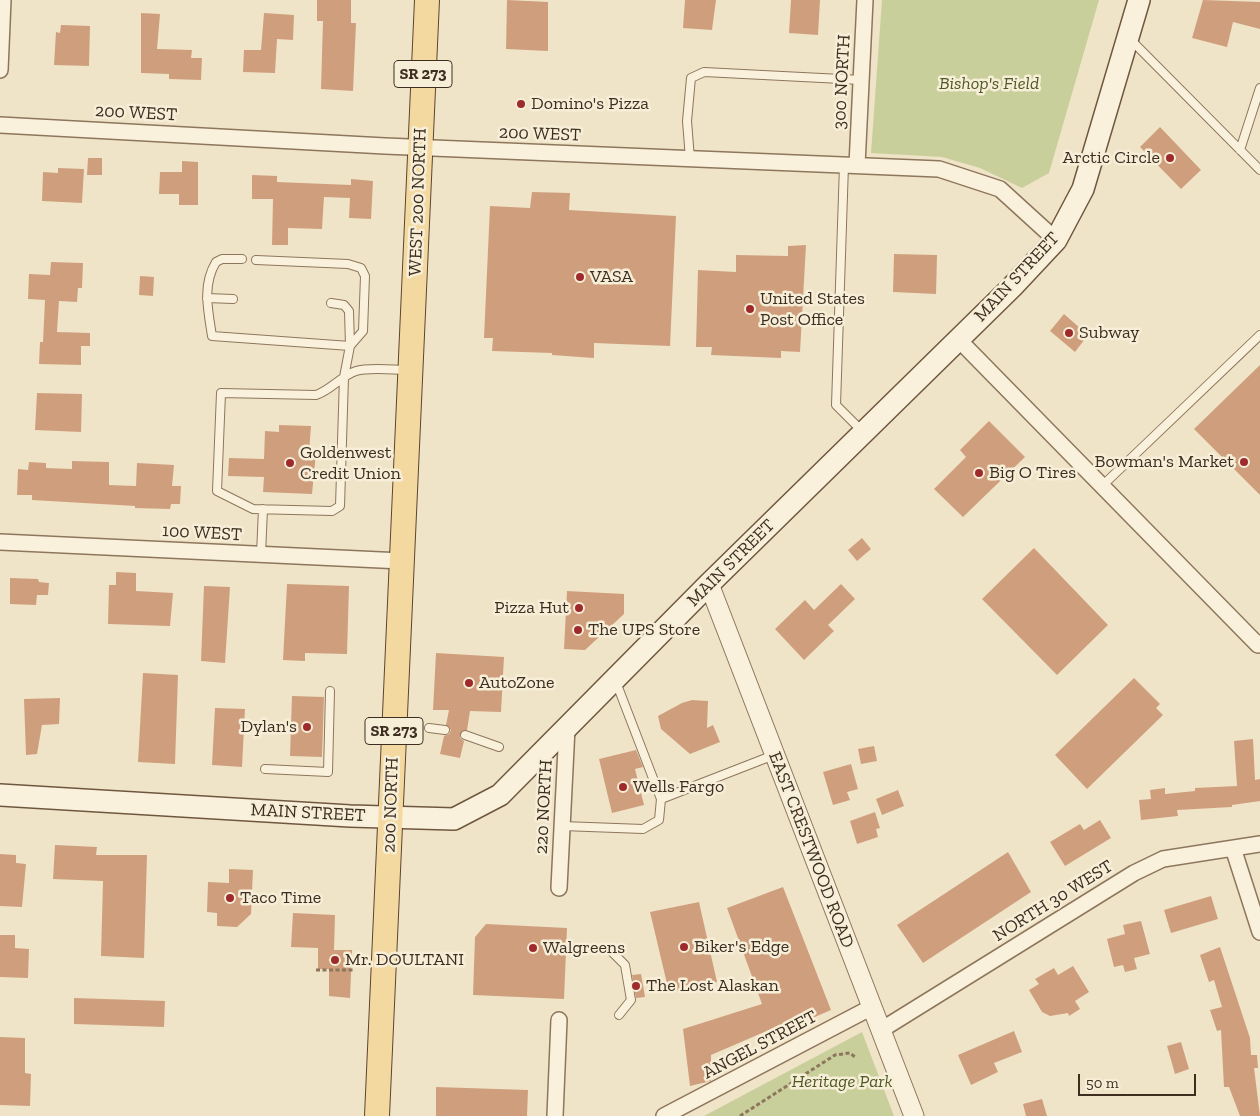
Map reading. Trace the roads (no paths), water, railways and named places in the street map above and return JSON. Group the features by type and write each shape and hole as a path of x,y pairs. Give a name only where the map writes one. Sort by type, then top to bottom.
{"main road":[{"name":"WEST 200 NORTH","path":"409,404 427,0"},
{"name":"MAIN STREET","path":"0,795 454,819 500,794 709,584 958,340 1056,240 1083,189 1139,0"},
{"name":"200 NORTH","path":"377,1116 409,404"}],"street":[{"path":"0,70 3,0"},
{"name":"300 NORTH","path":"850,165 861,80 865,0"},
{"name":"200 WEST","path":"0,125 420,148 939,169 1000,189 1056,240"},
{"path":"958,340 1258,645 1260,643"},
{"name":"100 WEST","path":"0,542 402,561"},
{"name":"EAST CRESTWOOD ROAD","path":"709,584 776,754 836,918 914,1116"},
{"name":"220 NORTH","path":"559,888 567,728"},
{"name":"NORTH 30 WEST","path":"881,1030 1134,873 1163,859 1260,844"},
{"path":"1233,848 1260,932"},
{"name":"ANGEL STREET","path":"664,1116 872,1007"},
{"path":"555,1116 559,1020"}],"lane":[{"path":"1128,37 1260,170"},
{"path":"690,159 687,121 691,78 704,72 861,80"},
{"path":"1240,150 1260,88"},
{"path":"850,165 836,405 863,432"},
{"path":"242,259 222,259 216,262 207,278 207,298 212,336 350,346"},
{"path":"256,260 348,264 361,268 365,276 363,331 350,346"},
{"path":"207,298 233,299"},
{"path":"331,303 344,305 349,312 350,346 344,377 340,506 332,511 253,509 217,491 221,393 316,395 328,391 344,377 357,371 410,370"},
{"path":"1102,486 1260,335"},
{"path":"261,554 263,509"},
{"path":"562,826 643,829 659,820 661,799 615,680"},
{"path":"265,769 328,772 330,690"},
{"path":"429,728 445,730"},
{"path":"466,735 499,747"},
{"path":"661,799 776,754"},
{"path":"609,949 625,965 631,1000 619,1015"}],"place":[{"name":"Domino's Pizza","path":"521,104"},
{"name":"Arctic Circle","path":"1170,158"},
{"name":"VASA","path":"580,277"},
{"name":"United States Post Office","path":"750,309"},
{"name":"Subway","path":"1069,333"},
{"name":"Bowman's Market","path":"1244,462"},
{"name":"Goldenwest Credit Union","path":"290,463"},
{"name":"Big O Tires","path":"979,473"},
{"name":"Pizza Hut","path":"579,608"},
{"name":"The UPS Store","path":"578,630"},
{"name":"AutoZone","path":"469,683"},
{"name":"Dylan's","path":"307,727"},
{"name":"Wells Fargo","path":"623,787"},
{"name":"Taco Time","path":"230,898"},
{"name":"Biker's Edge","path":"684,947"},
{"name":"Walgreens","path":"533,948"},
{"name":"Mr. DOULTANI","path":"335,960"},
{"name":"The Lost Alaskan","path":"636,986"}],"park label":[{"name":"Bishop's Field","path":"989,84"},
{"name":"Heritage Park","path":"842,1082"}]}
